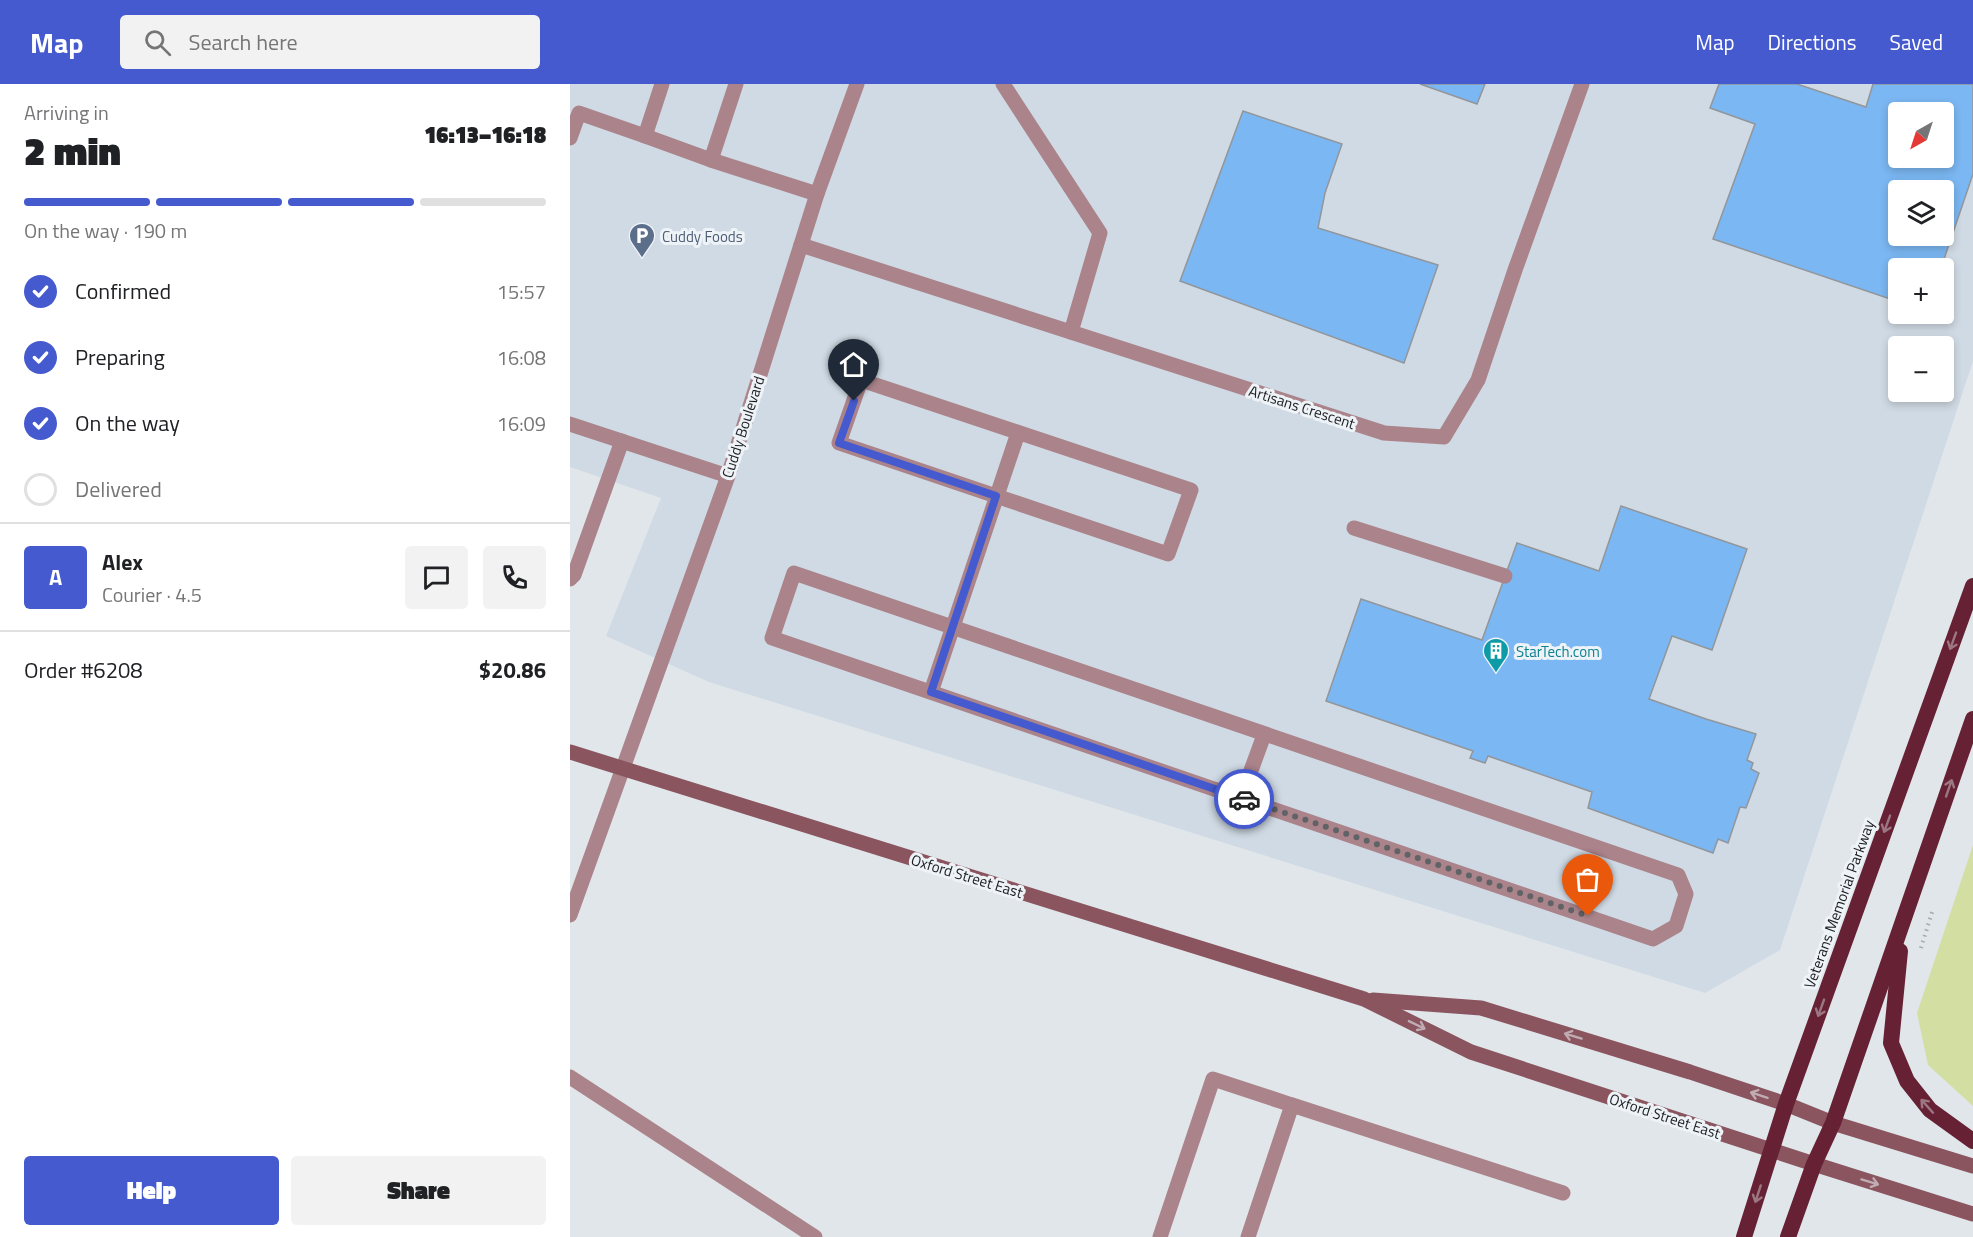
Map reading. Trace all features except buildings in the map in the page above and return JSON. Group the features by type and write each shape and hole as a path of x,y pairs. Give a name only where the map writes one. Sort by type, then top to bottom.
{"highway":[{"name":"Veterans Memorial Parkway","path":"1744,1237 1786,1104 1973,586"},
{"path":"1788,1237 1814,1164 1833,1123 1973,719"},
{"path":"1903,923 1890,1043 1907,1081 1930,1110 1973,1141"}],"main road":[{"name":"Oxford Street East","path":"570,752 1364,999 1471,1052 1973,1214"},
{"name":"Oxford Street East","path":"1364,999 1481,1008 1690,1072 1786,1104 1833,1123 1973,1166"}],"street":[{"path":"645,136 662,84"},
{"path":"711,160 736,84"},
{"name":"Cuddy Boulevard","path":"570,915 728,476 817,194 857,84"},
{"path":"1003,84 1100,233 1071,332"},
{"name":"Artisans Crescent","path":"801,245 1384,433 1444,437 1478,380 1582,84"},
{"path":"570,138 579,113 711,160 817,194"},
{"path":"861,380 1191,490 1168,554 996,496 839,443 861,380"},
{"path":"570,424 728,476"},
{"path":"931,692 1018,434"},
{"path":"570,579 574,574 622,441"},
{"path":"1354,528 1505,576"},
{"path":"794,573 953,628 1678,875 1686,894 1676,926 1653,939 772,638 794,573"},
{"path":"1241,798 1264,735"},
{"path":"570,1077 815,1237"},
{"path":"1160,1237 1213,1079 1563,1193"},
{"path":"1248,1237 1292,1105"}],"path":[{"path":"1921,949 1934,907"}],"shaded area":[{"path":"570,84 1973,84 1973,361 1780,950 1705,993 709,682 606,636 661,498 570,467"}],"green space":[{"path":"1973,845 1973,1106 1928,1065 1917,1013"}],"way so far":[{"path":"1244,799 1588,916"}],"place":[{"name":"Cuddy Foods","path":"642,259"},
{"name":"StarTech.com","path":"1496,674"}],"route":[{"path":"854,401 839,443 996,496 931,692 1244,799"}]}
